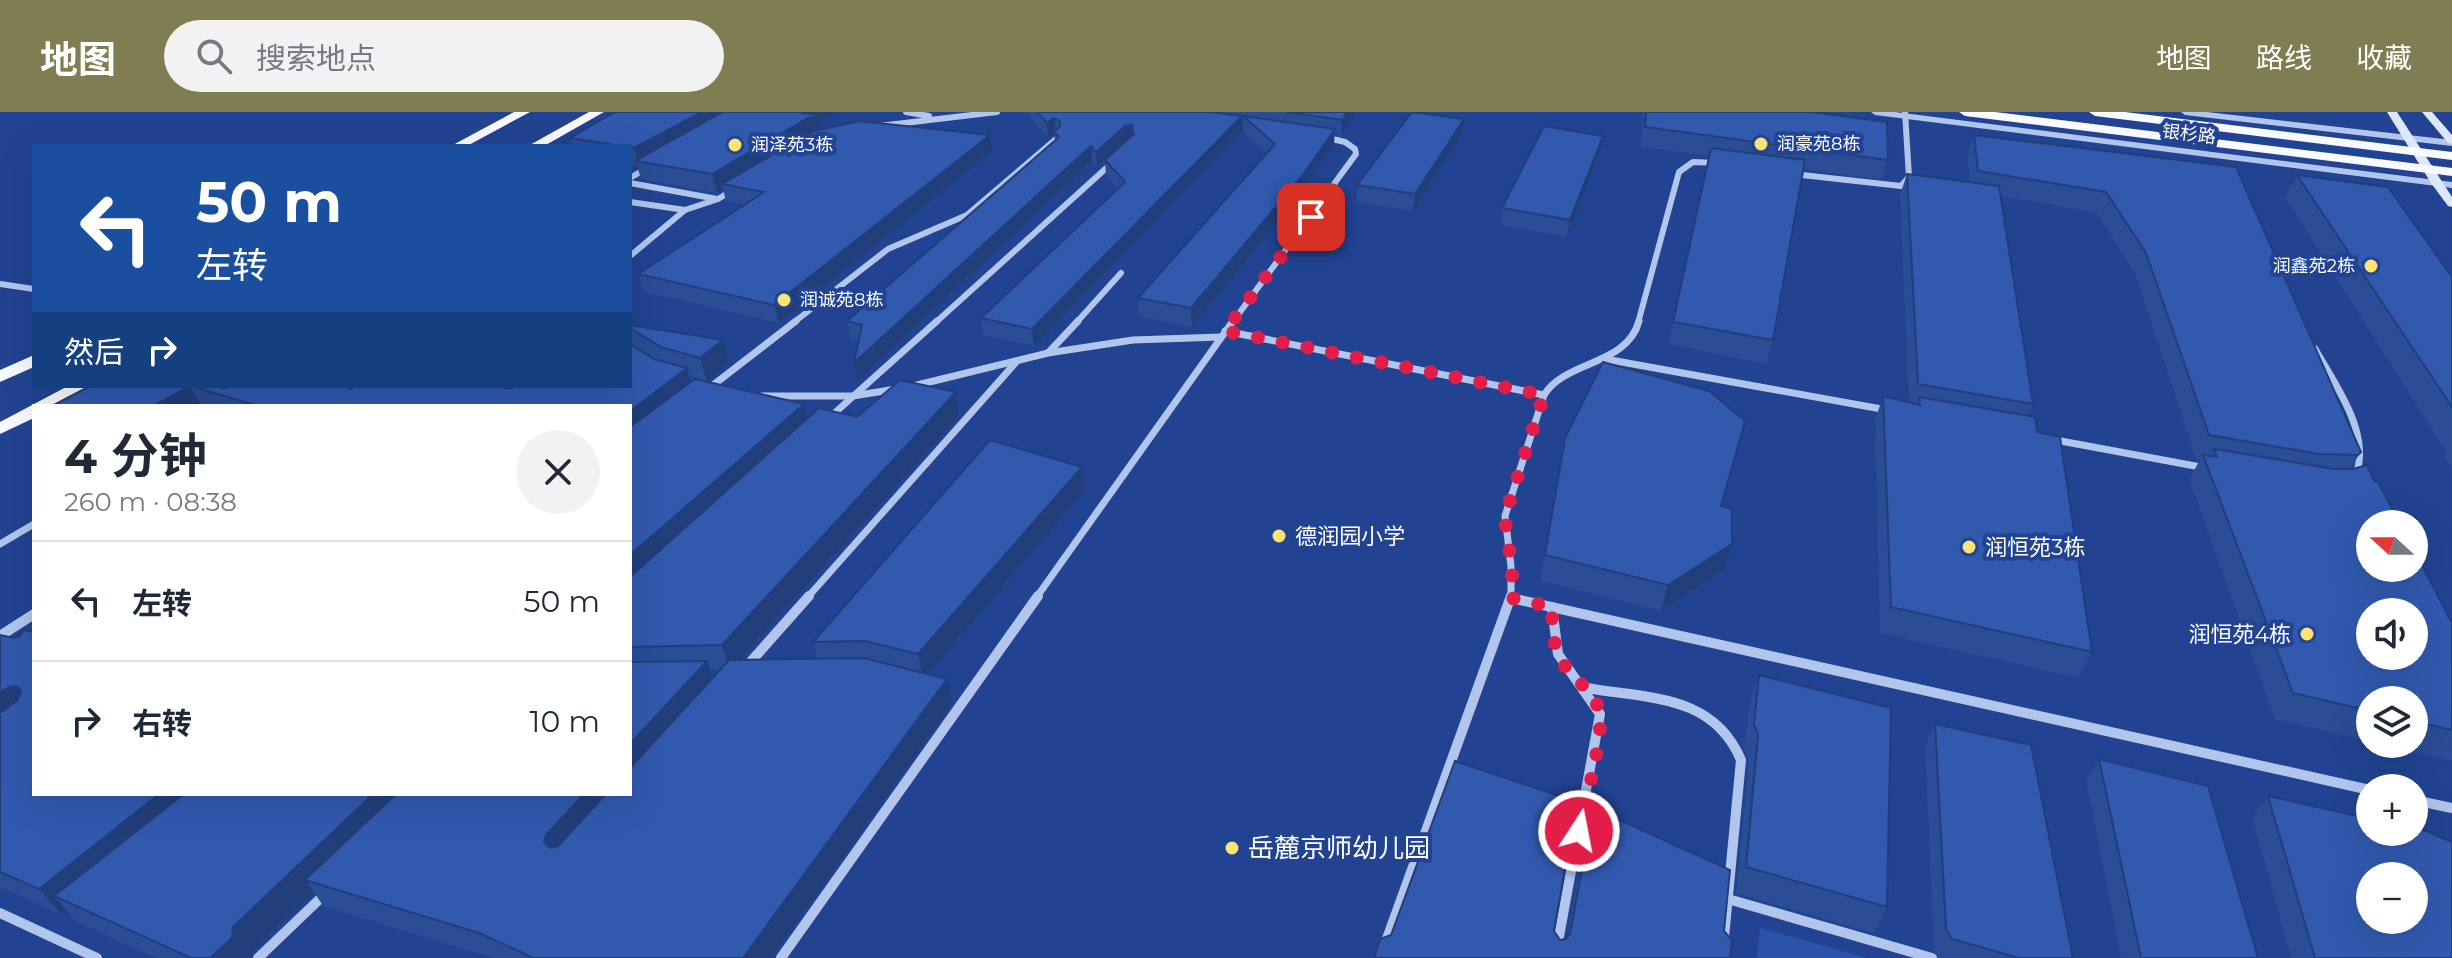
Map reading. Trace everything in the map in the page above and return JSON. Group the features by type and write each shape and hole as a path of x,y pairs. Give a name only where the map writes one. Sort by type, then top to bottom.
{"main road":[{"path":"461,144 524,112"},
{"path":"538,144 598,112"},
{"name":"银杉路","path":"1965,112 2452,172"},
{"name":"银杉路","path":"2095,112 2452,156"},
{"path":"2392,112 2452,204"},
{"path":"2427,112 2452,142"},
{"path":"0,377 32,361"},
{"path":"48,404 77,388"},
{"path":"0,429 32,412"}],"street":[{"path":"906,112 942,118"},
{"path":"874,127 997,112"},
{"name":"银杉路","path":"1875,112 2452,185"},
{"name":"银杉路","path":"2185,112 2452,142"},
{"path":"1788,173 1880,186 1901,186 1909,177 1905,114"},
{"path":"781,958 1223,334 1356,154 1345,142 1322,137"},
{"path":"698,396 888,249 967,215 1056,139"},
{"path":"826,421 1119,156"},
{"path":"1380,958 1511,598 1514,574 1505,516 1544,395 1551,383 1604,359 1635,335 1679,172 1693,162 1726,164"},
{"path":"632,179 656,163"},
{"path":"632,180 718,199"},
{"path":"632,254 685,210 718,199 743,183"},
{"path":"632,202 685,210"},
{"path":"1048,353 1121,273"},
{"path":"0,284 32,289"},
{"path":"747,394 853,396 905,388 1048,353 1133,340 1223,334 1544,395"},
{"path":"2309,337 2358,432 2361,468 2353,480"},
{"path":"1604,359 1900,412"},
{"path":"734,680 1017,361"},
{"path":"697,386 721,391"},
{"path":"2039,438 2210,468"},
{"path":"0,544 32,525"},
{"path":"1511,598 2356,787"},
{"path":"1552,607 1552,635 1557,652 1566,668 1587,688 1600,714 1600,728 1555,958"},
{"path":"0,636 32,615"},
{"path":"1587,688 1676,705 1718,723 1732,738 1741,760 1722,958"},
{"path":"948,695 964,699"},
{"path":"2428,803 2452,808"},
{"path":"258,958 331,887"},
{"path":"1728,899 1932,958"},
{"path":"0,913 97,958"}],"shaded area":[{"path":"1760,928 1867,958 1757,958"}],"building":[{"path":"615,112 702,112 634,148 632,144 570,138"},
{"path":"723,112 805,112 822,115 808,118 712,174 635,161"},
{"path":"1037,112 1212,112 1242,116 1032,329 981,318 1125,182 1105,160 1134,134 1132,125 1125,126 1096,152 1091,146 854,363 862,325 847,321 1059,137 1054,132 1060,121 1054,118 1047,123"},
{"path":"1286,112 1347,112 1342,120"},
{"path":"1412,112 1464,119 1415,194 1357,185"},
{"path":"1646,112 1811,112 1887,122 1888,160 1645,127"},
{"path":"1243,116 1335,129 1302,176 1191,308 1138,298 1275,144"},
{"path":"859,121 990,135 774,305 638,274 764,192 722,184 814,131"},
{"path":"1544,126 1603,136 1570,220 1502,208"},
{"path":"1974,135 2236,167 2361,452 2358,455 2319,454 2209,435 2146,253 2106,192 1978,171"},
{"path":"1711,148 1805,160 1773,340 1673,322"},
{"path":"1907,174 1999,186 2033,404 1918,384"},
{"path":"2297,175 2388,187 2452,277 2452,407"},
{"path":"632,325 723,340 700,358 661,347 632,329"},
{"path":"632,345 654,359 687,368 632,409 632,404 251,404 198,388 351,389 632,388"},
{"path":"1603,362 1709,391 1745,421 1721,506 1732,509 1732,544 1668,585 1545,555 1565,438"},
{"path":"695,379 804,404 632,553 632,426"},
{"path":"900,380 956,392 722,645 632,647 632,575 819,408 857,417"},
{"path":"86,388 186,388 157,404 56,404"},
{"name":"润恒苑3栋","path":"1883,396 1920,405 1919,397 2035,417 2037,432 2060,437 2092,652 1891,607"},
{"path":"990,440 1082,467 918,654 865,641 813,642"},
{"name":"润恒苑4栋","path":"2214,449 2334,469 2367,465 2393,510 2356,510 2356,582 2428,582 2428,577 2452,623 2452,730 2428,724 2428,686 2356,686 2356,708 2293,693 2203,455 2217,457"},
{"path":"23,630 32,632 32,796 156,796 39,889 0,872 0,713 18,700 21,690 16,686 9,687 0,693 0,635 20,636"},
{"path":"864,658 947,679 743,958 534,958 479,933 305,880 394,796 582,796 546,835 544,842 550,848 558,846 604,796 632,796 632,766 729,660"},
{"path":"707,661 632,742 632,662"},
{"path":"1759,675 1891,708 1887,907 1746,867 1758,735 1754,724"},
{"path":"1935,724 2031,745 2073,958 2019,958 1952,939 1946,929"},
{"path":"2099,759 2208,786 2258,958 2141,958"},
{"path":"1455,761 1577,802 1554,931 1560,940 1570,934 1593,808 1730,870 1724,931 1732,940 1730,958 1374,958 1380,939 1391,935"},
{"path":"181,796 371,796 233,927 232,938 210,958 191,958 54,896"},
{"path":"2268,796 2356,816 2356,846 2428,846 2428,832 2452,842 2452,958 2315,958"}],"place":[{"name":"润豪苑8栋","path":"1761,144"},
{"name":"润泽苑3栋","path":"735,145"},
{"name":"润鑫苑2栋","path":"2371,266"},
{"name":"润诚苑8栋","path":"784,300"},
{"name":"德润园小学","path":"1279,536"},
{"name":"润恒苑3栋","path":"1969,547"},
{"name":"润恒苑4栋","path":"2307,634"},
{"name":"岳麓京师幼儿园","path":"1232,848"}],"route":[{"path":"1311,217 1225,331 1544,395 1505,516 1514,574 1511,598 1552,607 1552,635 1557,652 1566,668 1587,688 1600,714 1600,728 1579,831"}]}
